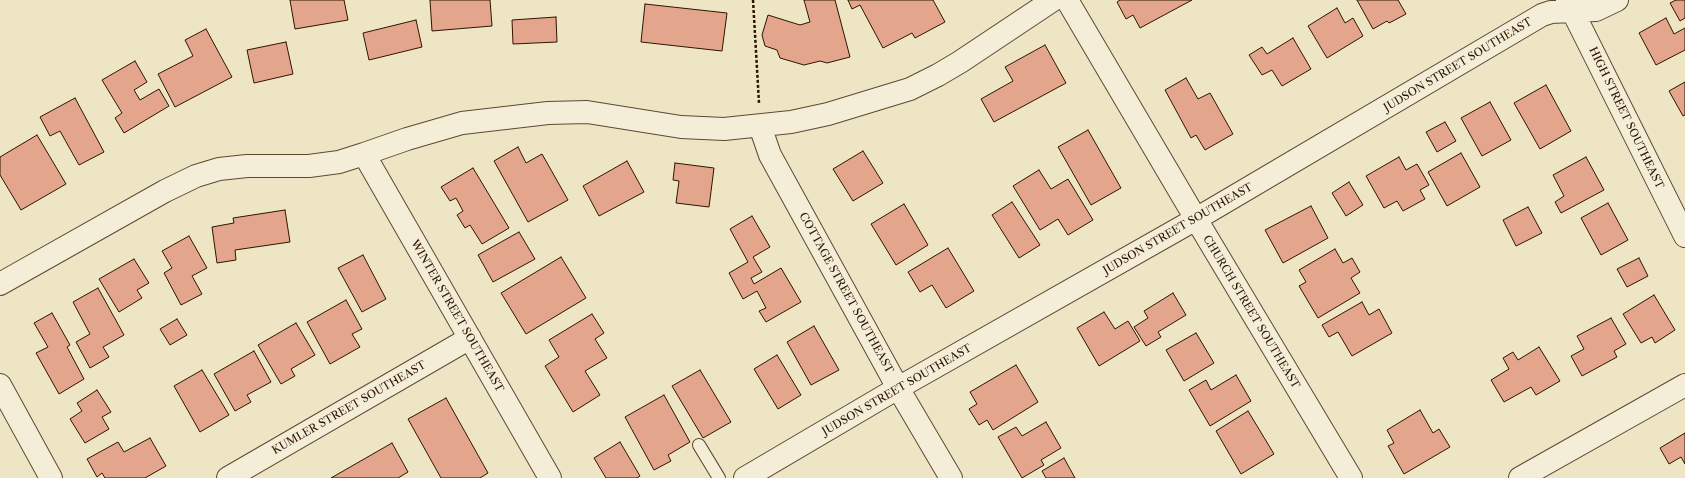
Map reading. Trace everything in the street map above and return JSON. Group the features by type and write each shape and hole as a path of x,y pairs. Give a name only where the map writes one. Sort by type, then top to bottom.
{"street":[{"path":"0,284 165,190 196,176 218,169 247,166 309,166 339,162 407,139 462,123 548,113 587,112 681,127 724,129 791,122 828,114 910,88 938,75 960,62 1052,0"},
{"name":"CHURCH STREET SOUTHEAST","path":"1067,0 1351,478"},
{"name":"JUDSON STREET SOUTHEAST","path":"746,478 898,388 1196,219 1542,15 1570,5 1596,10 1616,0"},
{"name":"HIGH STREET SOUTHEAST","path":"1570,5 1685,236"},
{"name":"COTTAGE STREET SOUTHEAST","path":"760,126 770,155 898,388 951,478"},
{"name":"WINTER STREET SOUTHEAST","path":"364,154 550,478"},
{"name":"KUMLER STREET SOUTHEAST","path":"228,478 470,338"},
{"path":"0,385 51,478"},
{"path":"1520,478 1685,385"}],"lane":[{"path":"699,445 719,478"}],"path":[{"path":"753,0 760,126"}],"building":[{"path":"290,0 344,0 348,20 295,29"},
{"path":"430,0 490,0 492,26 432,31"},
{"path":"804,0 835,0 850,57 827,63 820,61 804,65 780,58 777,50 765,46 762,35 768,15 800,25 810,22"},
{"path":"848,0 933,0 945,22 915,38 912,33 883,48 860,5 852,9"},
{"path":"1120,0 1192,0 1140,28 1133,15 1126,19 1117,2"},
{"path":"1357,0 1398,0 1406,14 1389,23 1387,21 1373,29"},
{"path":"1676,0 1685,0 1685,18 1680,21 1670,3"},
{"path":"645,4 727,13 722,51 641,42"},
{"path":"1337,8 1345,23 1353,18 1363,36 1327,58 1308,26"},
{"path":"556,17 557,42 513,44 512,20"},
{"path":"1666,18 1674,34 1685,28 1685,50 1656,65 1639,33"},
{"path":"416,20 422,47 369,60 363,33"},
{"path":"206,29 232,77 175,107 158,74 193,56 185,40"},
{"path":"1293,38 1311,69 1282,86 1272,70 1262,75 1249,55 1262,47 1267,54"},
{"path":"286,42 293,74 254,83 247,50"},
{"path":"1045,45 1066,83 994,122 981,99 1013,81 1005,67"},
{"path":"135,61 147,82 134,90 140,100 159,89 169,106 124,133 115,118 122,113 102,80"},
{"path":"1186,78 1198,99 1210,93 1233,134 1205,150 1196,135 1191,138 1165,90"},
{"path":"1685,82 1685,115 1683,116 1669,91"},
{"path":"1546,85 1571,131 1540,149 1514,103"},
{"path":"75,98 104,152 79,165 60,131 50,136 40,117"},
{"path":"1490,102 1511,140 1482,156 1461,118"},
{"path":"1445,122 1456,141 1437,152 1426,132"},
{"path":"1088,130 1121,188 1091,205 1058,147"},
{"path":"37,135 66,184 21,210 0,175 0,157"},
{"path":"518,147 526,163 542,154 568,200 528,222 494,161"},
{"path":"863,151 883,183 853,201 833,169"},
{"path":"1461,153 1480,187 1447,206 1428,172"},
{"path":"1399,157 1406,170 1417,164 1429,185 1420,190 1425,199 1403,211 1397,201 1384,208 1366,176"},
{"path":"1586,157 1604,190 1561,213 1555,202 1564,196 1553,175"},
{"path":"627,161 644,192 599,216 583,186"},
{"path":"675,163 714,168 709,207 676,203 679,181 673,180"},
{"path":"473,168 509,228 482,244 470,225 465,228 457,215 463,211 456,198 450,201 441,187"},
{"path":"1039,170 1051,189 1068,179 1093,220 1068,235 1058,219 1040,230 1013,186"},
{"path":"1349,182 1363,205 1346,216 1332,193"},
{"path":"1012,202 1040,245 1019,258 992,215"},
{"path":"1608,203 1628,240 1601,255 1581,218"},
{"path":"904,204 928,245 896,265 871,224"},
{"path":"1311,206 1328,238 1283,263 1265,230"},
{"path":"1528,207 1542,233 1516,246 1503,220"},
{"path":"285,210 290,242 235,250 236,260 217,263 212,227 234,223 233,218"},
{"path":"752,216 770,247 753,257 762,272 751,278 754,284 781,268 801,302 766,322 759,311 766,308 757,291 743,299 729,273 748,262 730,229"},
{"path":"519,232 535,259 493,282 478,255"},
{"path":"189,236 207,268 192,276 202,294 181,305 164,273 172,268 162,251"},
{"path":"948,248 974,291 946,308 932,285 920,292 908,272"},
{"path":"1335,249 1343,263 1352,258 1360,272 1351,278 1360,293 1318,318 1299,286 1306,282 1299,270"},
{"path":"363,255 386,299 362,312 338,268"},
{"path":"561,257 586,298 526,334 501,293"},
{"path":"1639,258 1648,276 1627,287 1617,269"},
{"path":"134,259 149,283 137,290 142,298 119,312 99,279"},
{"path":"98,288 124,335 103,347 109,357 90,368 76,342 90,334 73,302"},
{"path":"1173,293 1186,315 1158,332 1161,337 1146,346 1134,327 1148,318 1144,311"},
{"path":"1654,295 1675,330 1655,343 1652,337 1641,343 1623,314"},
{"path":"346,300 362,329 352,334 360,347 330,364 307,322"},
{"path":"1362,302 1369,315 1379,309 1392,333 1352,356 1338,332 1329,337 1322,325"},
{"path":"1104,312 1115,329 1128,321 1140,341 1099,366 1077,328"},
{"path":"52,313 70,345 67,347 84,379 59,394 36,353 48,347 34,323"},
{"path":"592,314 604,333 595,339 607,358 585,371 600,395 573,412 545,366 559,357 549,340"},
{"path":"1611,318 1626,344 1614,351 1617,357 1582,376 1571,356 1584,349 1577,336"},
{"path":"177,319 187,335 170,345 160,329"},
{"path":"296,323 315,355 291,369 295,376 281,384 258,345"},
{"path":"814,326 839,370 811,385 787,342"},
{"path":"1196,333 1214,363 1184,381 1166,350"},
{"path":"1539,347 1560,381 1536,395 1531,387 1504,402 1491,380 1509,369 1503,358 1513,352 1518,360"},
{"path":"254,351 271,382 247,395 251,402 235,411 214,374"},
{"path":"777,355 801,395 778,409 754,369"},
{"path":"1016,365 1038,402 993,430 987,420 979,425 969,409 977,404 970,392"},
{"path":"202,370 229,415 200,432 174,386"},
{"path":"700,370 731,422 703,438 672,386"},
{"path":"1236,375 1251,401 1210,426 1189,390 1206,380 1211,390"},
{"path":"97,390 111,412 102,417 109,429 85,443 70,419 82,411 77,403"},
{"path":"664,395 690,442 668,455 671,461 654,470 625,417"},
{"path":"446,398 488,473 480,478 441,478 408,419"},
{"path":"1420,410 1433,433 1439,429 1450,447 1404,474 1388,446 1394,443 1387,430"},
{"path":"1248,411 1274,454 1241,474 1216,431"},
{"path":"1046,422 1061,448 1041,460 1044,465 1022,478 998,437 1016,427 1022,436"},
{"path":"1685,433 1685,464 1681,457 1669,464 1660,448"},
{"path":"150,438 166,466 145,478 105,478 102,473 97,477 87,459 118,442 124,452"},
{"path":"620,442 640,476 637,478 606,478 594,458"},
{"path":"392,443 408,472 398,478 331,478"},
{"path":"1064,458 1075,478 1046,478 1042,471"}]}
